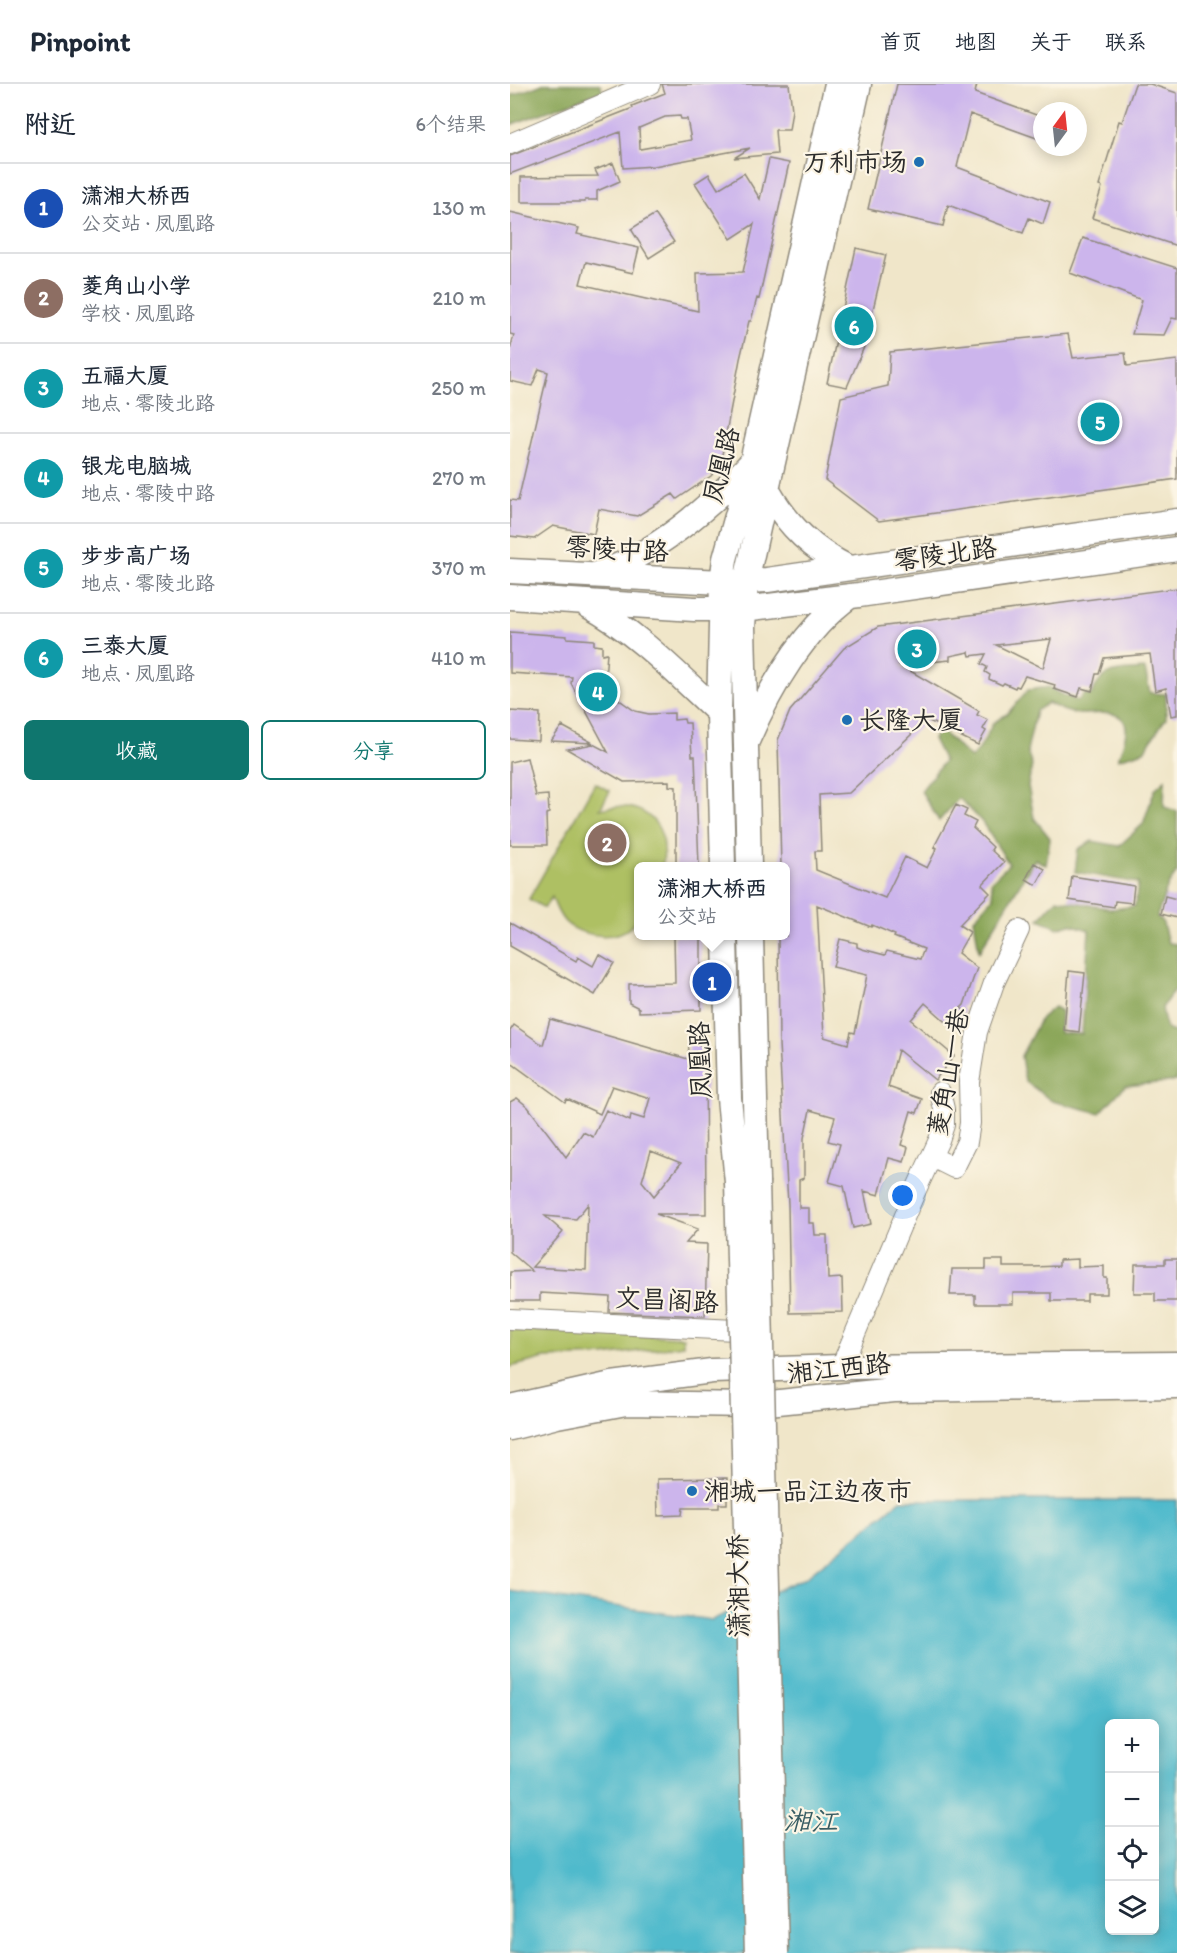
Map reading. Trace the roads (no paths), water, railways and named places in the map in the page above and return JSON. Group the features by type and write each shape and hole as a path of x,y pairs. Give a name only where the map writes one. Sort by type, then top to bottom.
{"main road":[{"name":"凤凰路","path":"749,862 746,744 732,609 722,582 725,559 752,462 837,84"},
{"name":"凤凰路","path":"723,862 719,712 732,609 746,581 768,491 859,84"},
{"path":"590,576 626,562 661,540 718,496 752,462"},
{"path":"768,491 776,506 800,536 830,559 849,568"},
{"name":"零陵北路","path":"722,582 768,580 1177,521"},
{"name":"零陵北路","path":"732,609 851,596 1177,549"},
{"name":"零陵中路","path":"510,571 722,582"},
{"path":"746,744 765,703 806,640 823,618 851,596"},
{"path":"510,597 583,603 732,609"},
{"path":"583,603 634,635 719,712"},
{"name":"凤凰路","path":"725,940 729,1098 747,1182"},
{"path":"747,1182 751,940"},
{"name":"潇湘大桥","path":"747,1182 757,1953"},
{"name":"潇湘大桥","path":"747,1182 776,1953"},
{"name":"湘江西路","path":"510,1407 612,1384 712,1371 841,1367 1177,1364"},
{"name":"湘江西路","path":"510,1428 626,1403 750,1405 894,1390 1177,1386"}],"street":[{"path":"510,144 650,84"},
{"name":"菱角山一巷","path":"932,1157 954,1168 967,1142 970,1123 969,1082 977,1032 994,983 1019,930"},
{"path":"841,1367 944,1125 944,1109 940,1092"},
{"name":"文昌阁路","path":"510,1319 756,1331 753,1265"}],"water":[{"name":"湘江","path":"901,1500 1177,1500 1177,1953 510,1953 510,1591 712,1620 806,1577"}],"place":[{"name":"万利市场","path":"919,162"},
{"name":"三泰大厦","path":"854,326"},
{"name":"步步高广场","path":"1100,422"},
{"name":"五福大厦","path":"917,649"},
{"name":"银龙电脑城","path":"598,692"},
{"name":"长隆大厦","path":"847,720"},
{"name":"菱角山小学","path":"607,843"},
{"name":"潇湘大桥西","path":"712,982"},
{"name":"湘城一品江边夜市","path":"692,1491"}]}
